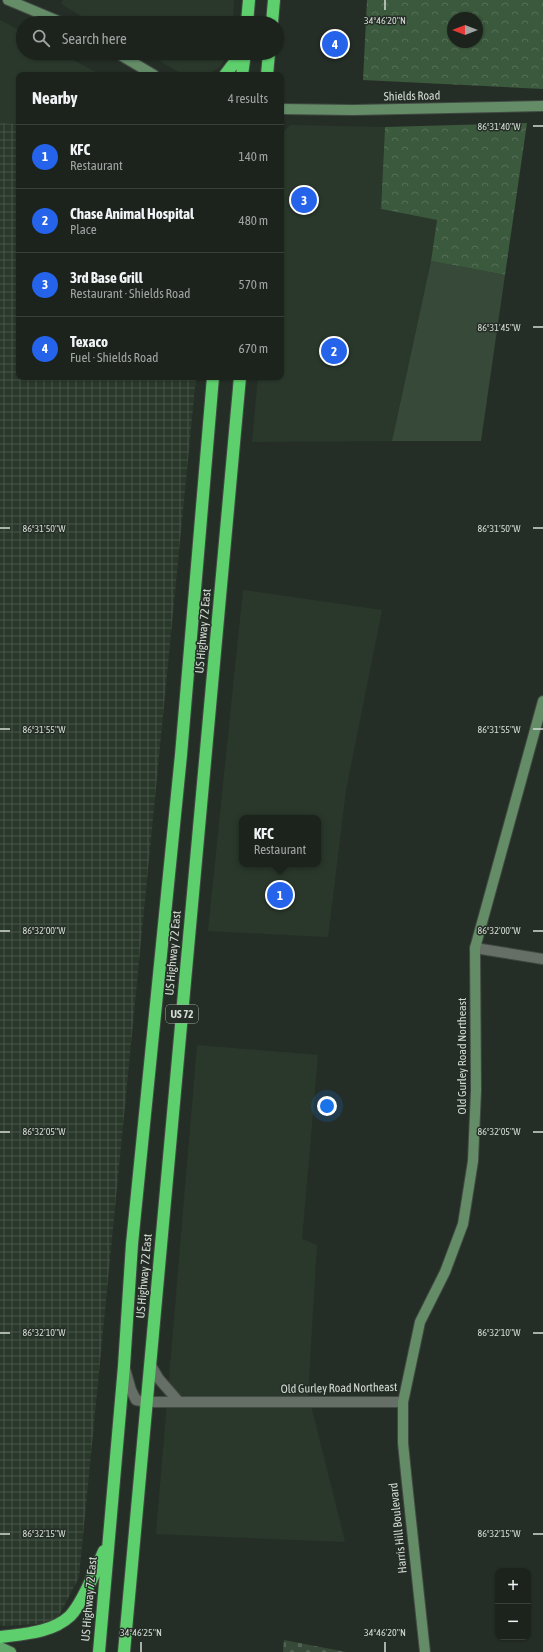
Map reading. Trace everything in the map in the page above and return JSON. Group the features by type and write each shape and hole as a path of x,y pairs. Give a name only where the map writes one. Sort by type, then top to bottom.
{"highway":[{"path":"248,16 249,0"},
{"path":"273,16 274,0"},
{"path":"228,72 238,60"},
{"path":"242,72 244,60"},
{"path":"267,72 268,60"},
{"name":"US Highway 72 East","path":"99,1652 124,1366 133,1236 181,755 213,380"},
{"name":"US Highway 72 East","path":"125,1650 240,380"},
{"path":"0,1637 35,1632 53,1627 70,1617 87,1589 108,1545"}],"main road":[{"path":"0,1647 10,1652"}],"street":[{"path":"8,0 46,16"},
{"path":"129,60 149,72"},
{"name":"Shields Road","path":"284,109 353,110 543,106"},
{"name":"Old Gurley Road Northeast","path":"147,1402 403,1402 420,1322 445,1272 463,1224 473,1160 476,1090 475,948 543,701"},
{"path":"475,948 543,959"},
{"path":"150,1364 159,1379 179,1402"},
{"path":"124,1366 131,1390 136,1400 147,1402"},
{"name":"Harris Hill Boulevard","path":"403,1402 406,1475 425,1652"}],"shaded area":[{"path":"63,0 234,0 233,16 81,16 61,4"},
{"path":"0,20 16,28 16,60 74,60 96,72 16,72 16,124 0,123"},
{"path":"158,60 224,60 220,67 212,72 179,72"},
{"path":"0,123 16,124 16,380 196,380 79,1577 55,1623 0,1625"},
{"path":"290,125 385,127 381,209 437,220 431,261 392,441 252,442 258,380 284,380 284,131"},
{"path":"243,590 382,610 346,790 328,937 208,931"},
{"path":"197,1045 318,1055 302,1239 317,1245 308,1394 345,1542 156,1534"}],"green space":[{"path":"367,0 543,0 543,89 363,80"},
{"path":"527,123 505,275 431,261 437,220 381,209 385,127"},
{"path":"431,261 505,275 481,441 392,441"},
{"path":"284,1640 346,1652 283,1652"}],"place":[{"name":"Texaco","path":"335,44"},
{"name":"3rd Base Grill","path":"304,200"},
{"name":"Chase Animal Hospital","path":"334,351"},
{"name":"KFC","path":"280,895"}]}
